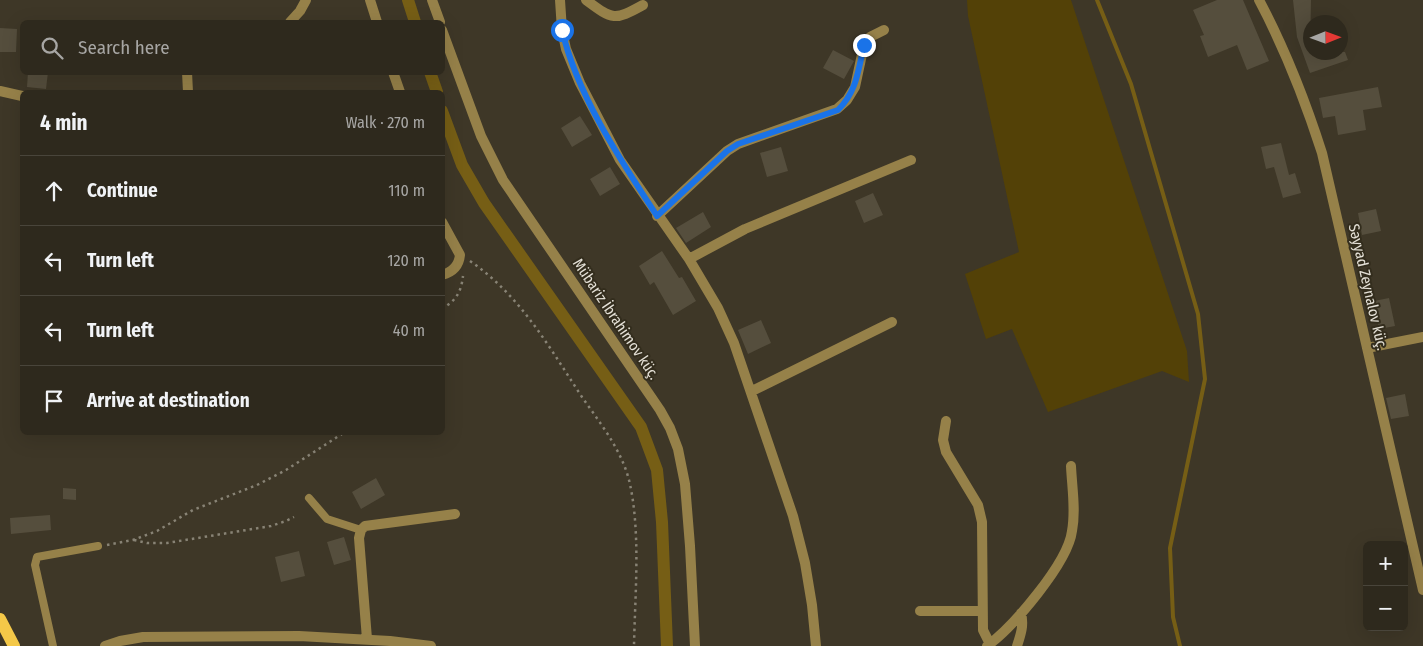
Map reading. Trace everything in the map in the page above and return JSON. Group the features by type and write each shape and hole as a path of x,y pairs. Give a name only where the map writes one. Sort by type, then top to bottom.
{"main road":[{"path":"0,619 14,646"}],"street":[{"path":"292,20 306,0"},
{"path":"370,0 376,20"},
{"path":"432,0 439,20"},
{"path":"560,0 562,30 566,49 580,83 620,160 657,216 689,259 718,308 734,343 752,391 793,516 806,571 816,646"},
{"path":"586,0 606,15 615,17 624,16 643,5"},
{"name":"Səyyad Zeynalov küç.","path":"1259,0 1290,63 1308,108 1316,135 1423,590"},
{"path":"657,216 727,151 738,144 838,110 848,100 855,87 864,45 870,37 884,30"},
{"name":"Mübariz İbrahimov küç.","path":"445,38 481,136 503,180 660,410 670,428 678,449 685,484 695,646"},
{"path":"187,75 188,90"},
{"path":"394,75 399,90"},
{"path":"0,91 20,96"},
{"path":"689,259 745,229 911,160"},
{"path":"445,228 460,255 460,261 455,268 445,273"},
{"path":"752,391 892,322"},
{"path":"1367,348 1423,336"},
{"path":"946,421 943,440 946,452 978,505 982,522 982,611 983,630 988,645 1012,624 1021,613 1059,566 1069,545 1074,515 1071,466"},
{"path":"367,639 359,538 361,530 365,526 455,514"},
{"path":"920,611 982,611"},
{"path":"1017,646 1023,623 1021,613"},
{"path":"105,646 143,637 165,636 299,636 367,639 431,646"}],"lane":[{"path":"309,498 326,519 361,530"},
{"path":"53,646 36,565 37,557 98,546"}],"path":[{"path":"445,307 455,300 462,286 463,272 460,255"},
{"path":"460,255 487,273 526,312 619,452 628,478 635,513 634,646"},
{"path":"98,546 133,540 158,531 193,510 257,485 286,470 340,435"},
{"path":"133,540 147,543 167,543 271,526 294,517"}],"shaded area":[{"path":"967,0 1071,0 1187,351 1189,382 1162,371 1048,412 1012,329 986,339 965,274 1019,252 968,16"}],"building":[{"path":"1217,0 1243,0 1269,61 1247,70 1237,45 1208,57 1200,36 1204,35 1193,10"},
{"path":"1293,0 1311,0 1311,15 1303,15 1303,54 1297,37"},
{"path":"0,28 17,29 16,52 0,52"},
{"path":"833,50 854,61 844,79 823,68"},
{"path":"1305,60 1348,60 1310,73"},
{"path":"28,75 48,75 46,89 27,87"},
{"path":"1378,87 1382,107 1363,110 1366,130 1338,135 1335,116 1323,118 1319,98"},
{"path":"580,116 592,135 572,147 561,128"},
{"path":"1281,143 1289,175 1295,173 1301,193 1283,198 1274,167 1266,169 1261,147"},
{"path":"781,147 788,171 767,177 760,153"},
{"path":"610,167 620,184 600,196 590,179"},
{"path":"873,193 883,215 864,223 855,201"},
{"path":"1376,209 1381,231 1362,235 1358,213"},
{"path":"703,212 711,227 686,243 676,228"},
{"path":"662,251 679,278 682,277 696,301 673,315 654,282 650,285 639,266"},
{"path":"1389,298 1395,326 1379,329 1374,301"},
{"path":"761,320 771,343 748,354 738,330"},
{"path":"1405,394 1409,416 1391,419 1386,398"},
{"path":"376,478 385,495 361,509 352,492"},
{"path":"63,488 76,489 76,500 63,499"},
{"path":"50,515 51,530 11,534 10,518"},
{"path":"344,537 351,560 334,565 327,542"},
{"path":"299,551 305,576 281,582 275,557"}],"waterway":[{"path":"408,0 414,20"},
{"path":"1097,0 1131,84 1198,314 1205,379 1170,548 1173,617 1180,646"},
{"path":"431,75 436,90"},
{"path":"445,119 462,165 484,203 641,427 657,470 662,522 667,646"}],"route":[{"path":"562,30 566,49 580,83 620,160 657,216 727,151 738,144 838,110 848,100 855,87 864,45"}]}
